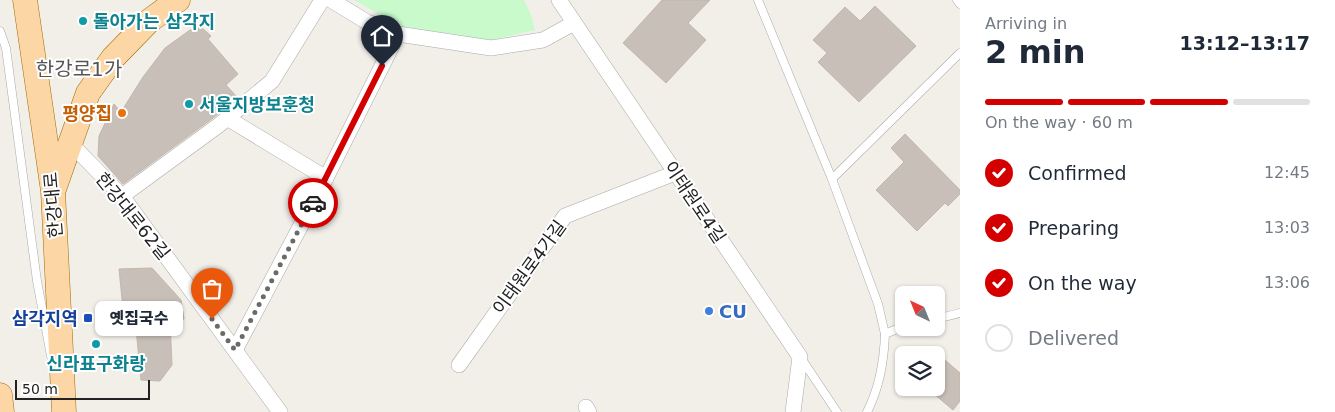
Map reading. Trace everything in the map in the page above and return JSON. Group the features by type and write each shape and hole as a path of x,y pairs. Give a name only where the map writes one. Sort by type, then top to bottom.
{"main road":[{"name":"한강대로","path":"25,0 53,191 63,412"},
{"path":"53,191 88,93 113,58 149,21 178,0"},
{"path":"0,395 2,412"}],"street":[{"path":"122,196 227,118 272,80 322,0"},
{"path":"331,0 367,22 398,34 491,48 543,40 574,23"},
{"name":"이태원로4길","path":"559,0 800,357"},
{"path":"235,350 326,178 398,34"},
{"path":"227,118 326,178"},
{"name":"한강대로62길","path":"71,144 122,196 280,412"},
{"name":"이태원로4가길","path":"459,365 565,216 675,173"},
{"path":"793,412 800,357"}],"lane":[{"path":"758,0 832,179 878,304 885,334 884,362 878,386 867,412"},
{"path":"957,0 960,4"},
{"path":"0,31 6,48 37,280 63,412"},
{"path":"832,179 960,53"},
{"path":"945,316 960,313"},
{"path":"885,334 895,330"},
{"name":"이태원로4길","path":"800,357 837,412"}],"green space":[{"path":"354,0 524,0 535,30 491,40 400,26"}],"building":[{"path":"662,0 710,0 688,23 706,40 666,83 623,43"},
{"path":"875,6 916,46 859,102 818,62 827,53 813,40 845,7 860,21"},
{"path":"201,27 211,36 208,39 238,74 226,85 237,97 213,118 123,184 98,156 99,136 114,104 121,112 143,77 165,48 190,30"},
{"path":"905,134 960,190 960,194 948,206 945,203 917,231 876,190 904,162 891,148"},
{"path":"152,268 181,300 184,319 170,321 172,365 160,381 141,380 135,318 124,319 119,269"},
{"path":"945,360 960,373 960,401 953,410 936,396 945,396"}],"way so far":[{"path":"212,319 235,350 313,203"}],"place":[{"name":"돌아가는 삼각지","path":"83,21"},
{"name":"서울지방보훈청","path":"189,104"},
{"name":"평양집","path":"122,113"},
{"name":"CU","path":"709,311"},
{"name":"삼각지역","path":"88,318"},
{"name":"옛집국수","path":"212,319"},
{"name":"신라표구화랑","path":"96,344"}],"district":[{"name":"한강로1가","path":"79,69"}],"route":[{"path":"313,203 382,66"}]}
